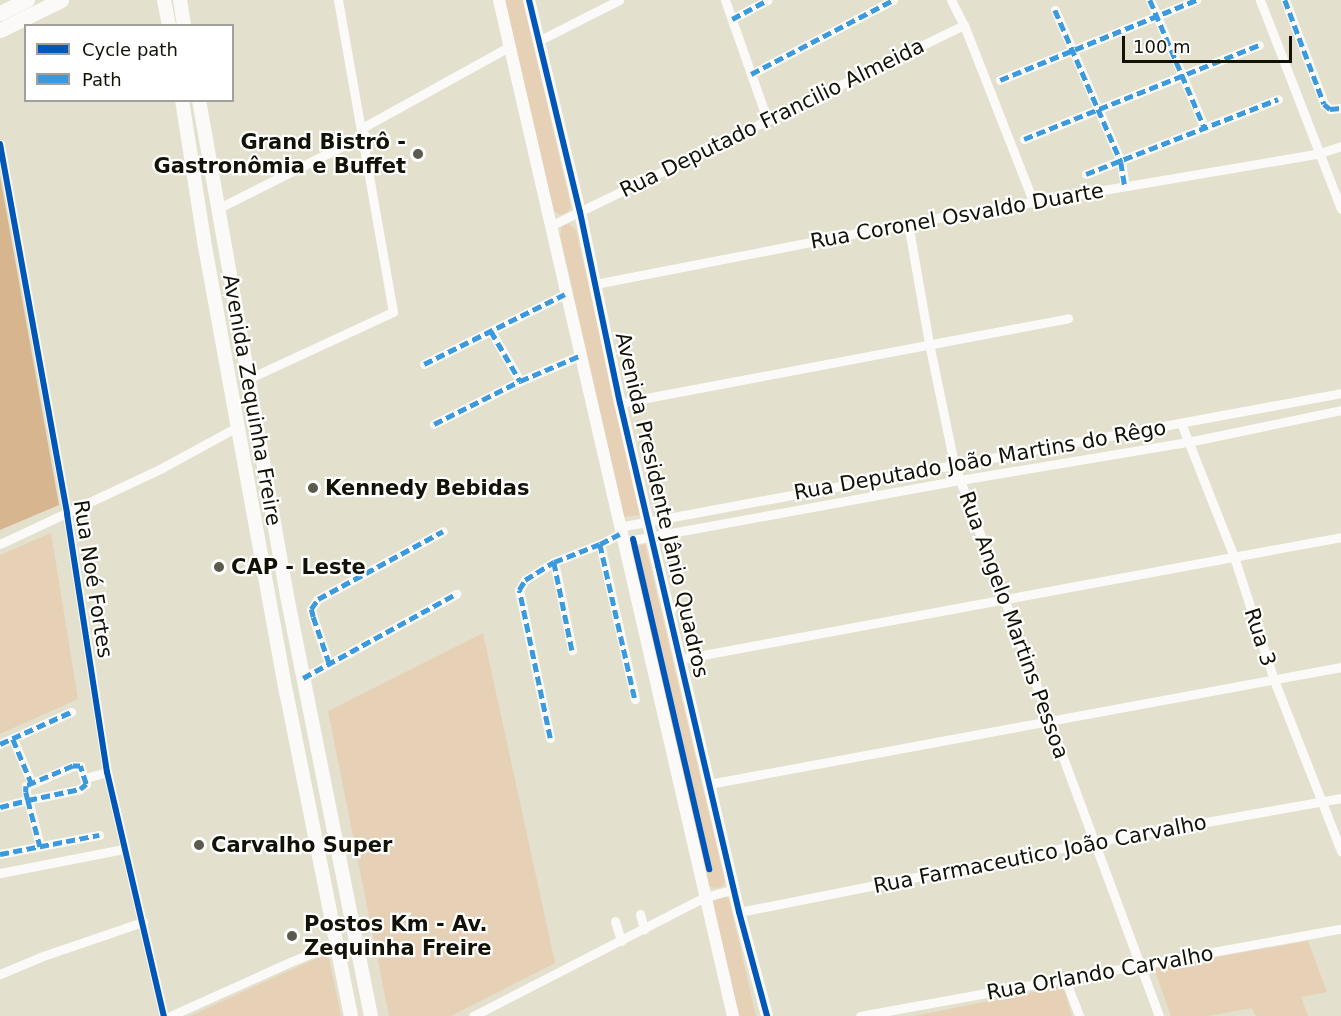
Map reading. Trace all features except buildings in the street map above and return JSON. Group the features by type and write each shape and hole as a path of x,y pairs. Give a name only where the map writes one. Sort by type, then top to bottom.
{"main road":[{"path":"0,13 27,0"},
{"path":"0,30 61,0"},
{"path":"164,0 169,24"},
{"path":"180,0 184,24"},
{"name":"Avenida Zequinha Freire","path":"182,102 237,427 292,723 351,1016"},
{"name":"Avenida Zequinha Freire","path":"199,102 303,678 371,1016"},
{"path":"186,124 195,121 204,126"},
{"path":"287,696 295,700 306,693"},
{"path":"292,723 302,718 311,719"}],"street":[{"path":"250,378 393,312 338,0"},
{"path":"499,0 620,535 733,1016"},
{"name":"Avenida Presidente Jânio Quadros","path":"529,0 580,212 647,521 734,888 767,1016"},
{"path":"538,41 619,0"},
{"path":"725,0 767,119"},
{"path":"732,19 766,0"},
{"path":"751,74 893,0"},
{"path":"951,0 964,25 1033,201"},
{"path":"1150,0 1205,129"},
{"path":"1000,80 1196,0"},
{"path":"1260,0 1341,209"},
{"path":"1285,0 1324,104 1330,109 1341,108"},
{"path":"1055,10 1121,162 1125,186"},
{"name":"Rua Deputado Francilio Almeida","path":"550,226 964,25"},
{"path":"1024,139 1258,45"},
{"path":"217,209 363,132 509,47"},
{"path":"1086,174 1278,99"},
{"name":"Rua Noé Fortes","path":"0,144 67,514 107,772 164,1016"},
{"name":"Rua Coronel Osvaldo Duarte","path":"595,284 908,223 1320,153 1341,146"},
{"name":"Rua Angelo Martins Pessoa","path":"908,223 929,344 954,464 1002,598 1160,1016"},
{"path":"424,364 565,294"},
{"path":"620,403 1068,318"},
{"path":"491,331 520,381"},
{"path":"434,424 520,381 579,356"},
{"name":"Rua Deputado João Martins do Rêgo","path":"620,535 647,521 1341,393"},
{"name":"Rua Deputado João Martins do Rêgo","path":"620,535 651,536 960,480 1188,442 1341,410"},
{"name":"Rua 3","path":"1181,423 1234,557 1274,680 1341,851"},
{"path":"0,544 67,514 237,427"},
{"path":"329,664 313,617 314,604 318,599 443,531"},
{"path":"550,738 519,595 525,580 554,562 620,535"},
{"path":"681,659 1341,537"},
{"path":"600,544 635,699"},
{"path":"554,562 572,650"},
{"path":"303,678 456,594"},
{"path":"709,784 1049,723 1341,667"},
{"path":"0,744 71,712"},
{"path":"12,739 31,782"},
{"path":"0,807 28,800 80,789 86,784 82,769 77,765 26,786 28,800 40,846"},
{"path":"85,778 107,772"},
{"name":"Rua Farmaceutico João Carvalho","path":"740,912 1094,842 1341,798"},
{"path":"0,854 99,836"},
{"path":"0,873 124,849"},
{"path":"472,1016 705,897 734,888"},
{"path":"640,914 644,929"},
{"path":"615,921 621,941"},
{"path":"0,974 143,922"},
{"name":"Rua Orlando Carvalho","path":"860,1016 1341,929"},
{"path":"170,1016 337,943"},
{"path":"1065,979 1079,1016"}],"shaded area":[{"path":"505,0 523,0 571,208 560,215 554,211"},
{"path":"0,176 59,505 0,530"},
{"path":"569,224 576,230 640,515 624,517 560,235 562,226"},
{"path":"51,533 78,699 0,734 0,555"},
{"path":"645,544 725,882 722,887 709,886 631,548"},
{"path":"483,633 555,963 451,1016 389,1016 328,711"},
{"path":"726,897 729,899 756,1016 738,1016 711,904 713,901"},
{"path":"1308,941 1327,992 1301,997 1308,1016 1256,1016 1252,1008 1207,1016 1171,1016 1154,968"},
{"path":"328,953 341,1016 190,1016"},
{"path":"1063,986 1072,1016 914,1016"}],"marked path":[{"path":"732,19 767,0"},
{"path":"751,74 893,0"},
{"path":"1150,0 1205,129"},
{"path":"1000,80 1196,0"},
{"path":"1285,0 1324,104 1330,109 1341,108"},
{"path":"1055,10 1121,162 1125,186"},
{"path":"1024,139 1259,45"},
{"path":"1086,174 1278,99"},
{"path":"424,364 565,294"},
{"path":"491,331 520,381"},
{"path":"434,424 520,381 579,356"},
{"path":"329,664 311,609 318,599 443,531"},
{"path":"600,544 620,534"},
{"path":"550,738 519,590 525,580 554,562 600,544 635,699"},
{"path":"554,562 572,650"},
{"path":"303,678 456,594"},
{"path":"0,744 71,712"},
{"path":"13,739 31,782"},
{"path":"0,807 28,800 80,789 86,784 80,766 73,766 26,786 26,792 28,800 40,846"},
{"path":"0,854 99,835"}],"cycle path":[{"path":"529,0 580,212 620,403 739,912 767,1016"},
{"path":"0,144 67,514 107,772 164,1016"},
{"path":"633,539 709,869"}],"place":[{"name":"Grand Bistrô - Gastronômia e Buffet","path":"418,154"},
{"name":"Kennedy Bebidas","path":"313,488"},
{"name":"CAP - Leste","path":"219,567"},
{"name":"Carvalho Super","path":"199,845"},
{"name":"Postos Km - Av. Zequinha Freire","path":"292,936"}]}
